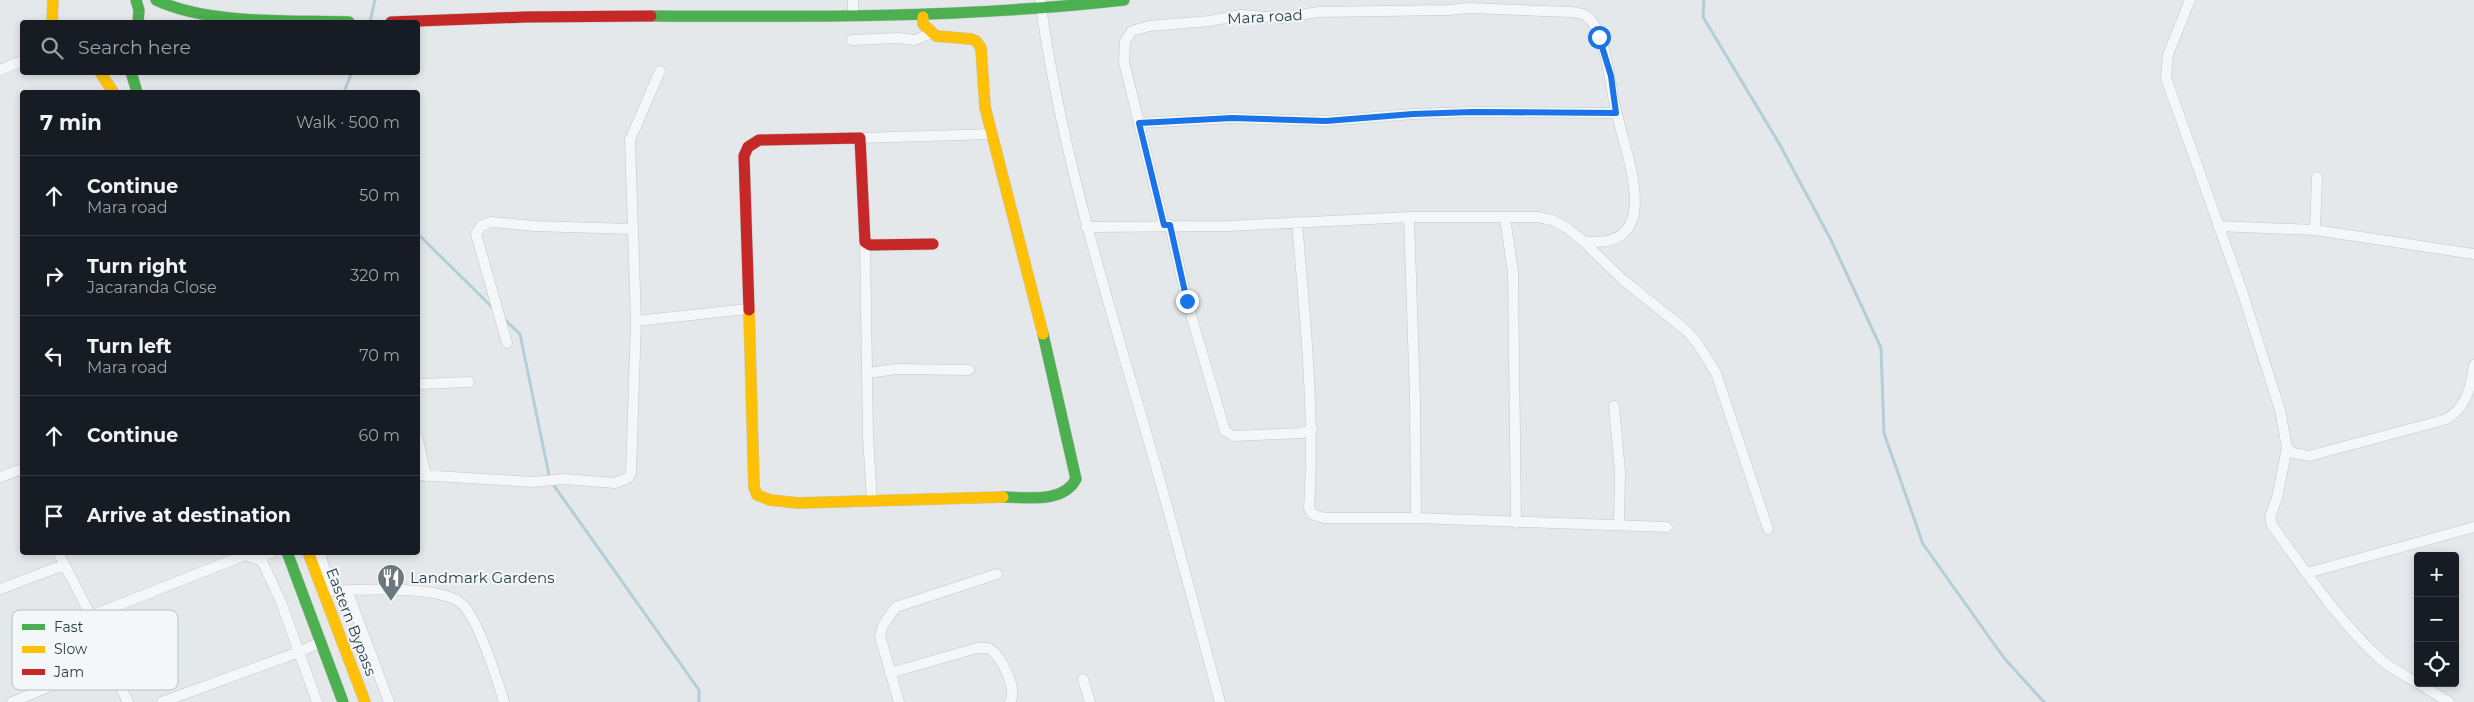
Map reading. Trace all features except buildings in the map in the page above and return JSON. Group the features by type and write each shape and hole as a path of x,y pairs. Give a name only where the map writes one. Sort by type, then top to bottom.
{"street":[{"path":"52,20 53,0"},
{"path":"136,0 138,20"},
{"path":"156,0 175,9 204,16 301,20"},
{"path":"853,0 853,16"},
{"path":"420,21 608,16 923,17 1041,5 1124,0"},
{"path":"2190,0 2168,55 2166,78 2259,341 2280,410 2286,448 2277,498 2270,517 2272,525 2344,619 2379,658 2414,680"},
{"path":"1041,5 1060,118 1086,227 1220,702"},
{"name":"Mara road","path":"1312,429 1302,433 1234,436 1225,431 1187,301 1124,62 1125,41 1132,31 1149,26 1210,21 1241,15 1282,18 1318,12 1469,8 1570,12 1587,15 1594,25 1611,76 1616,113"},
{"path":"187,20 204,16"},
{"path":"923,17 923,24 932,33 951,39 971,39 979,44 985,106 1056,386 1076,479 1070,489 1064,494 1051,496 798,503 770,500 757,495 754,487 747,309 744,160 747,149 751,143 759,140 992,134"},
{"path":"852,40 898,38 915,40 932,33"},
{"path":"0,70 20,62"},
{"path":"420,458 422,475 533,482 564,480 615,483 628,478 631,473 636,321 630,140 660,71"},
{"path":"102,75 112,90"},
{"path":"132,75 136,90"},
{"path":"1139,123 1232,118 1326,121 1413,114 1472,112 1616,113 1635,193 1635,214 1627,229 1618,238 1602,243 1583,241"},
{"path":"860,138 865,242 868,436 872,501"},
{"path":"2315,230 2317,176"},
{"path":"1086,227 1125,229 1167,225 1228,226 1409,217 1538,217 1552,220 1567,228 1583,241 1622,279 1687,332 1707,356 1716,373 1768,529"},
{"path":"1409,217 1416,399 1416,518"},
{"path":"1505,218 1513,272 1516,523"},
{"path":"507,343 494,292 479,250 476,234 481,226 491,222 534,226 632,229"},
{"path":"1297,222 1307,338 1312,429 1309,508 1312,514 1324,518 1416,518 1516,523 1619,523 1667,527"},
{"path":"2218,226 2315,230 2474,254"},
{"path":"865,242 870,245 933,244"},
{"path":"636,321 747,309"},
{"path":"2286,448 2293,453 2309,456 2447,419 2461,408 2474,380 2474,365"},
{"path":"868,372 896,369 969,370"},
{"path":"420,384 470,382"},
{"path":"1614,406 1620,472 1619,523"},
{"path":"0,477 20,471"},
{"path":"2307,573 2474,527"},
{"path":"59,555 88,610"},
{"path":"106,610 246,555 257,558 262,561 267,570 317,702"},
{"path":"257,558 264,555"},
{"path":"288,555 343,702"},
{"name":"Eastern Bypass","path":"309,555 326,591 366,702"},
{"path":"320,555 326,591 390,590 444,594 464,605 477,629 504,702"},
{"path":"0,589 64,566"},
{"path":"899,702 880,636 883,625 896,607 996,574"},
{"path":"347,590 389,702"},
{"path":"162,702 299,652 321,642"},
{"path":"890,673 977,648 988,648 999,656 1004,667 1013,693 1010,702"},
{"path":"1083,679 1090,702"},
{"path":"2425,687 2449,702"},
{"path":"12,702 41,690"},
{"path":"122,690 128,702"}],"waterway":[{"path":"370,20 375,0"},
{"path":"1704,0 1703,17 1780,145 1831,240 1881,348 1884,433 1923,544 2004,658 2044,702"},
{"path":"345,90 351,75"},
{"path":"420,236 493,308"},
{"path":"503,318 520,334 550,480 699,690 699,702"}],"traffic: fast":[{"path":"136,0 139,10 138,20"},
{"path":"156,0 200,14 250,20"},
{"path":"651,16 888,15 1006,10 1124,0"},
{"path":"132,75 136,90"},
{"path":"1003,497 1033,498 1053,496 1070,487 1076,479 1043,334"},
{"path":"288,555 343,702"}],"traffic: slow":[{"path":"52,20 53,0"},
{"path":"923,17 923,24 936,36 971,39 976,41 981,48 985,107 1043,334"},
{"path":"102,75 112,90"},
{"path":"749,310 754,487 757,495 770,500 798,503 1003,497"},
{"path":"309,555 365,702"}],"traffic: jam":[{"path":"420,21 525,17 651,16"},
{"path":"749,310 744,156 748,147 759,140 860,138 865,242 870,245 933,244"}],"place":[{"name":"Landmark Gardens","path":"391,602"}],"route":[{"path":"1187,301 1170,225 1164,225 1139,123 1232,118 1326,121 1413,114 1472,112 1616,113 1611,76 1599,37"}]}
